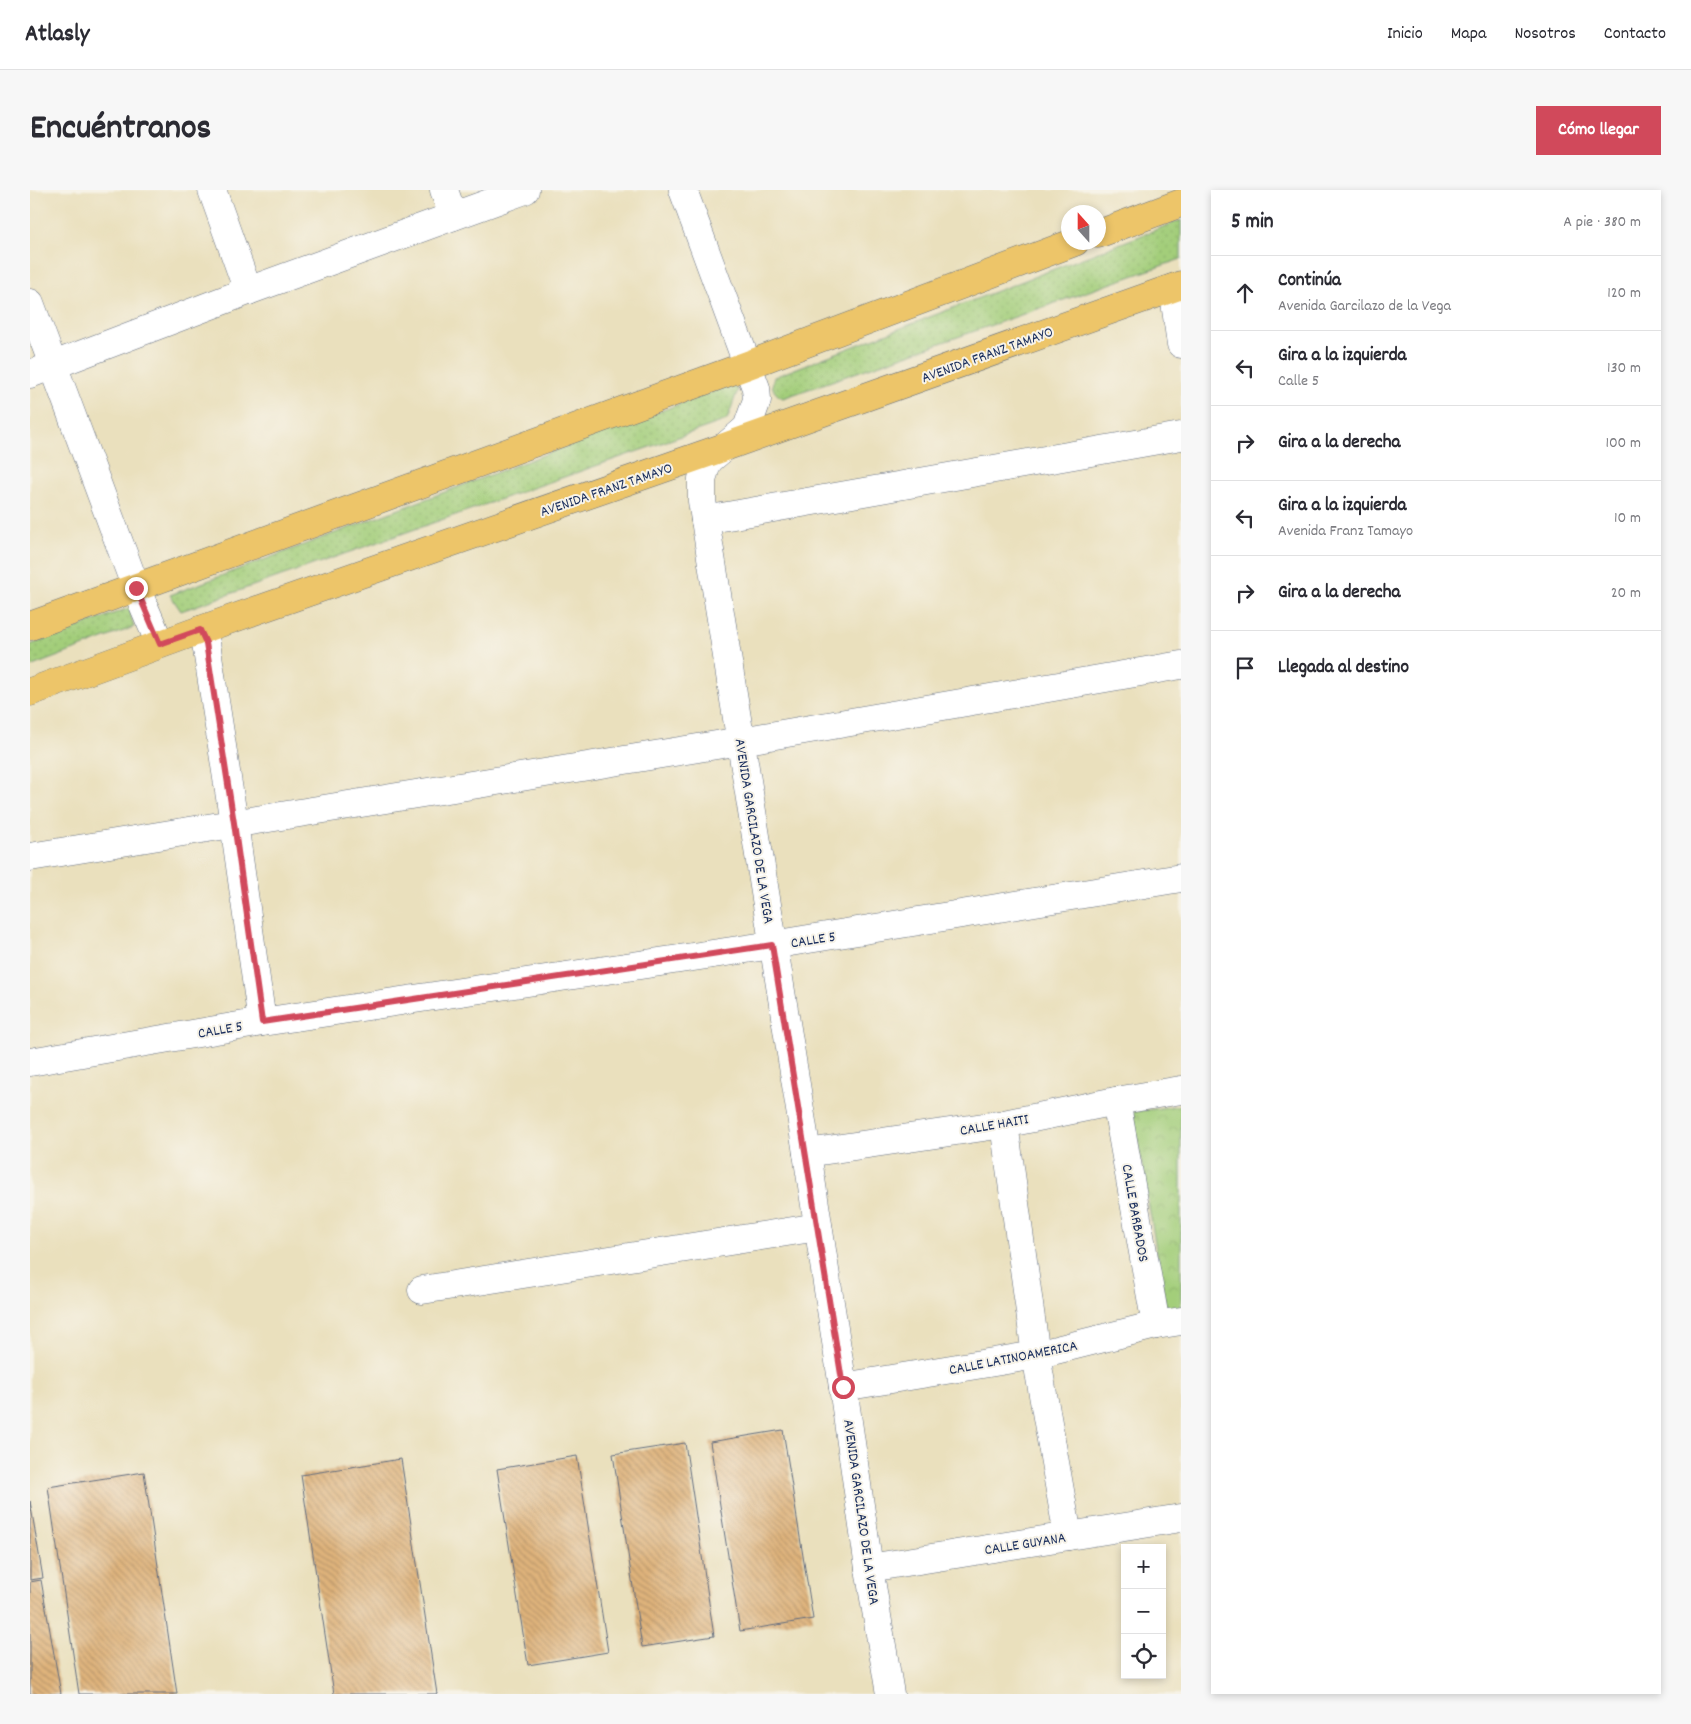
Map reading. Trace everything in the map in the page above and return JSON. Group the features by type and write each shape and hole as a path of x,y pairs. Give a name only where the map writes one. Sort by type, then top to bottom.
{"main road":[{"path":"1106,231 1181,203"},
{"path":"30,626 748,365 1061,247"},
{"name":"AVENIDA FRANZ TAMAYO","path":"30,692 160,644 722,448 1177,286"}],"street":[{"path":"212,190 248,291"},
{"path":"444,190 453,216"},
{"path":"42,370 248,291 525,190"},
{"name":"AVENIDA GARCILAZO DE LA VEGA","path":"684,190 748,365 758,400 747,428 708,461 702,479 705,520 807,1154 869,1568 890,1694"},
{"path":"1177,286 1181,344"},
{"path":"30,304 42,370 160,644"},
{"path":"705,520 1181,436"},
{"path":"200,630 206,643 262,1022"},
{"path":"30,857 741,741 1181,665"},
{"name":"CALLE 5","path":"30,1062 262,1022 772,945 1181,878"},
{"name":"CALLE HAITI","path":"807,1154 1004,1124 1181,1090"},
{"name":"CALLE BARBADOS","path":"1116,1101 1169,1323"},
{"path":"1004,1124 1036,1355 1068,1536"},
{"path":"422,1290 818,1227"},
{"name":"CALLE LATINOAMERICA","path":"843,1387 1036,1355 1169,1323"},
{"name":"CALLE GUYANA","path":"869,1568 1181,1518"}],"green space":[{"path":"1181,220 1181,259 783,398 774,390 772,384 774,377"},
{"path":"730,385 738,389 727,420 181,611 170,595"},
{"path":"129,608 134,627 30,667 30,645"},
{"path":"1181,1105 1181,1312 1167,1314 1133,1112"}],"building":[{"path":"783,1430 813,1619 740,1631 710,1442"},
{"path":"685,1443 714,1636 642,1647 613,1454"},
{"path":"577,1456 608,1652 528,1665 497,1469"},
{"path":"401,1459 437,1694 334,1694 301,1475"},
{"path":"144,1472 177,1694 79,1694 48,1487"},
{"path":"30,1501 43,1578 30,1580"},
{"path":"41,1580 61,1694 30,1694 30,1582"}],"route":[{"path":"136,588 160,644 200,630 206,643 262,1022 772,945 843,1387"}]}
